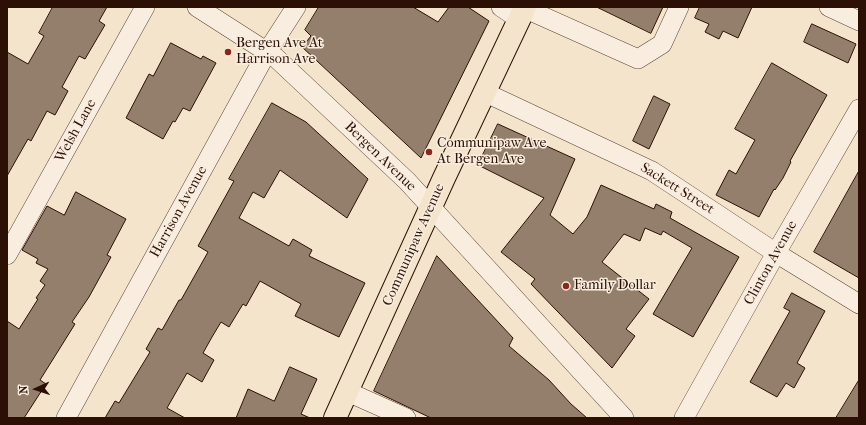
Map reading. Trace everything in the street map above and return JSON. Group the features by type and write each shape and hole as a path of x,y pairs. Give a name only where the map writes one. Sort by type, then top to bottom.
{"main road":[{"name":"Communipaw Avenue","path":"335,418 430,208 523,11"}],"street":[{"name":"Welsh Lane","path":"7,255 145,7"},
{"name":"Bergen Avenue","path":"197,7 274,57 407,181 430,208 624,418"},
{"name":"Harrison Avenue","path":"66,418 267,52 296,7"},
{"path":"501,7 523,11 638,59 662,44 679,7"},
{"path":"829,7 859,21"},
{"name":"Sackett Street","path":"484,92 652,171 776,253 859,304"},
{"name":"Clinton Avenue","path":"684,418 776,253 859,109"},
{"path":"348,392 406,418"}],"building":[{"path":"53,7 107,7 99,21 105,25 85,59 79,56 62,87 68,91 55,115 47,111 31,141 28,139 7,176 7,52 28,64 44,36 39,33"},
{"path":"319,7 413,7 438,22 449,7 468,7 489,21 421,158 302,47 311,36 305,30"},
{"path":"597,7 663,7 651,33"},
{"path":"700,7 752,7 738,38 723,31 719,39 705,32 709,24 695,18"},
{"path":"812,24 856,44 848,63 804,42"},
{"path":"171,43 201,59 203,56 216,63 190,111 183,108 175,122 173,121 163,139 126,118 149,74 153,76"},
{"path":"772,63 827,95 790,161 791,162 783,178 775,190 774,189 759,217 716,195 729,170 736,174 755,140 735,129"},
{"path":"654,96 670,104 649,149 633,141"},
{"path":"272,103 306,122 368,179 347,218 280,170 264,198 253,192 239,218 289,246 293,239 312,250 309,256 365,283 339,337 295,316 301,304 260,281 246,306 243,304 229,327 221,322 212,337 203,353 214,360 202,382 187,373 167,408 185,418 105,418 115,401 119,403 150,352 146,349 158,328 162,330 208,252 198,246 234,181 229,179"},
{"path":"498,124 575,159 550,215 573,234 587,217 601,185 654,209 656,204 672,212 670,218 739,257 693,337 653,314 692,248 663,231 661,235 645,228 640,241 624,234 602,262 649,299 626,329 635,336 612,368 531,284 535,279 501,252 544,198 478,165"},
{"path":"859,171 859,278 814,252"},
{"path":"76,192 126,219 107,255 111,257 89,297 72,322 75,324 40,380 46,384 24,418 7,418 7,321 19,329 45,285 40,281 48,269 36,263 38,259 22,250 47,206 64,215"},
{"path":"437,256 513,338 509,346 549,380 571,404 587,418 431,418 374,391"},
{"path":"792,293 825,311 797,363 805,368 794,388 786,383 777,397 750,382 790,311 784,308"},
{"path":"290,367 317,379 301,414 310,418 236,418 248,389 274,401"},
{"path":"859,380 859,418 836,418"}],"place":[{"name":"Bergen Ave At Harrison Ave","path":"228,52"},
{"name":"Communipaw Ave At Bergen Ave","path":"429,152"},
{"name":"Family Dollar","path":"566,286"}]}
